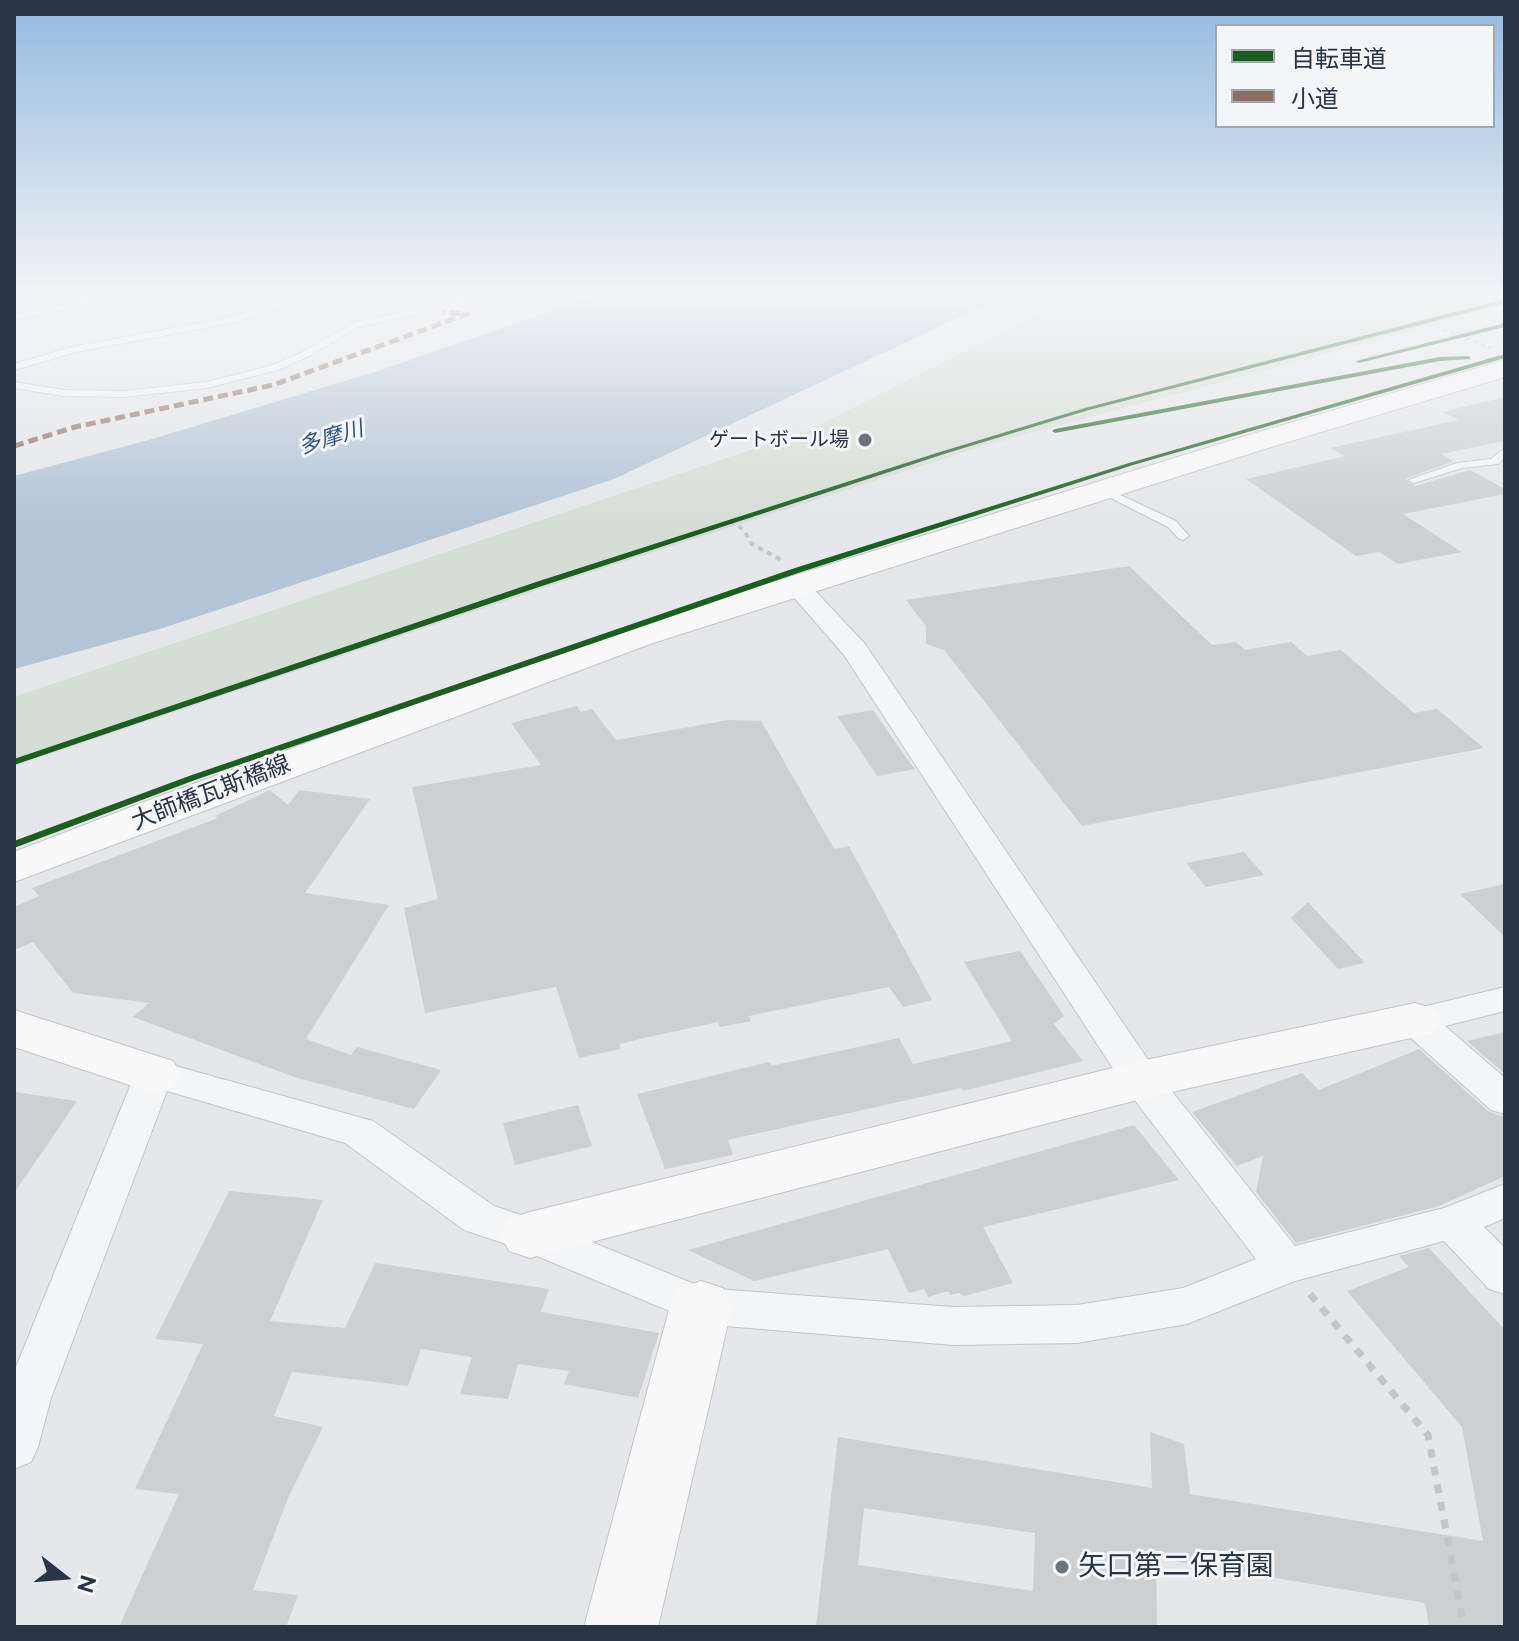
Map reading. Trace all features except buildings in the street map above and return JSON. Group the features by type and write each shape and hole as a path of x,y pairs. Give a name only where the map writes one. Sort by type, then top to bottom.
{"street":[{"name":"大師橋瓦斯橋線","path":"14,868 640,635 791,574 1103,490 1460,371"},
{"path":"791,574 855,650 1141,1080 1286,1266"},
{"path":"530,1235 1141,1080 1505,999"},
{"path":"1415,1021 1505,1100"},
{"path":"14,1028 154,1074 359,1132 479,1218 530,1235 701,1306 953,1326 1077,1324 1187,1306 1286,1266 1452,1222 1505,1200"},
{"path":"14,1447 27,1398 154,1074"},
{"path":"1452,1222 1505,1276"},
{"path":"621,1627 701,1306"}],"lane":[{"path":"14,385 64,393 123,394 207,385 264,371"},
{"path":"1414,480 1461,465 1500,470 1505,451"},
{"path":"1103,490 1172,524 1183,536"}],"path":[{"path":"715,526 743,517"},
{"path":"730,521 744,530 752,544 791,574"},
{"path":"729,535 759,526"},
{"path":"1286,1266 1428,1435 1464,1627"}],"shaded area":[{"path":"927,371 1264,371 990,444 591,572 14,766 14,697 807,431"}],"water":[{"name":"多摩川","path":"378,371 845,371 614,479 160,629 14,669 14,476 152,439"}],"marked path":[{"path":"14,446 75,427 273,385 312,371"}],"cycle path":[{"path":"14,762 539,584 942,453 1087,409 1236,371"},
{"path":"1055,431 1378,371"},
{"path":"14,845 192,778 798,570 1131,464 1455,371"}],"place":[{"name":"ゲートボール場","path":"865,440"},
{"name":"矢口第二保育園","path":"1062,1567"}]}
